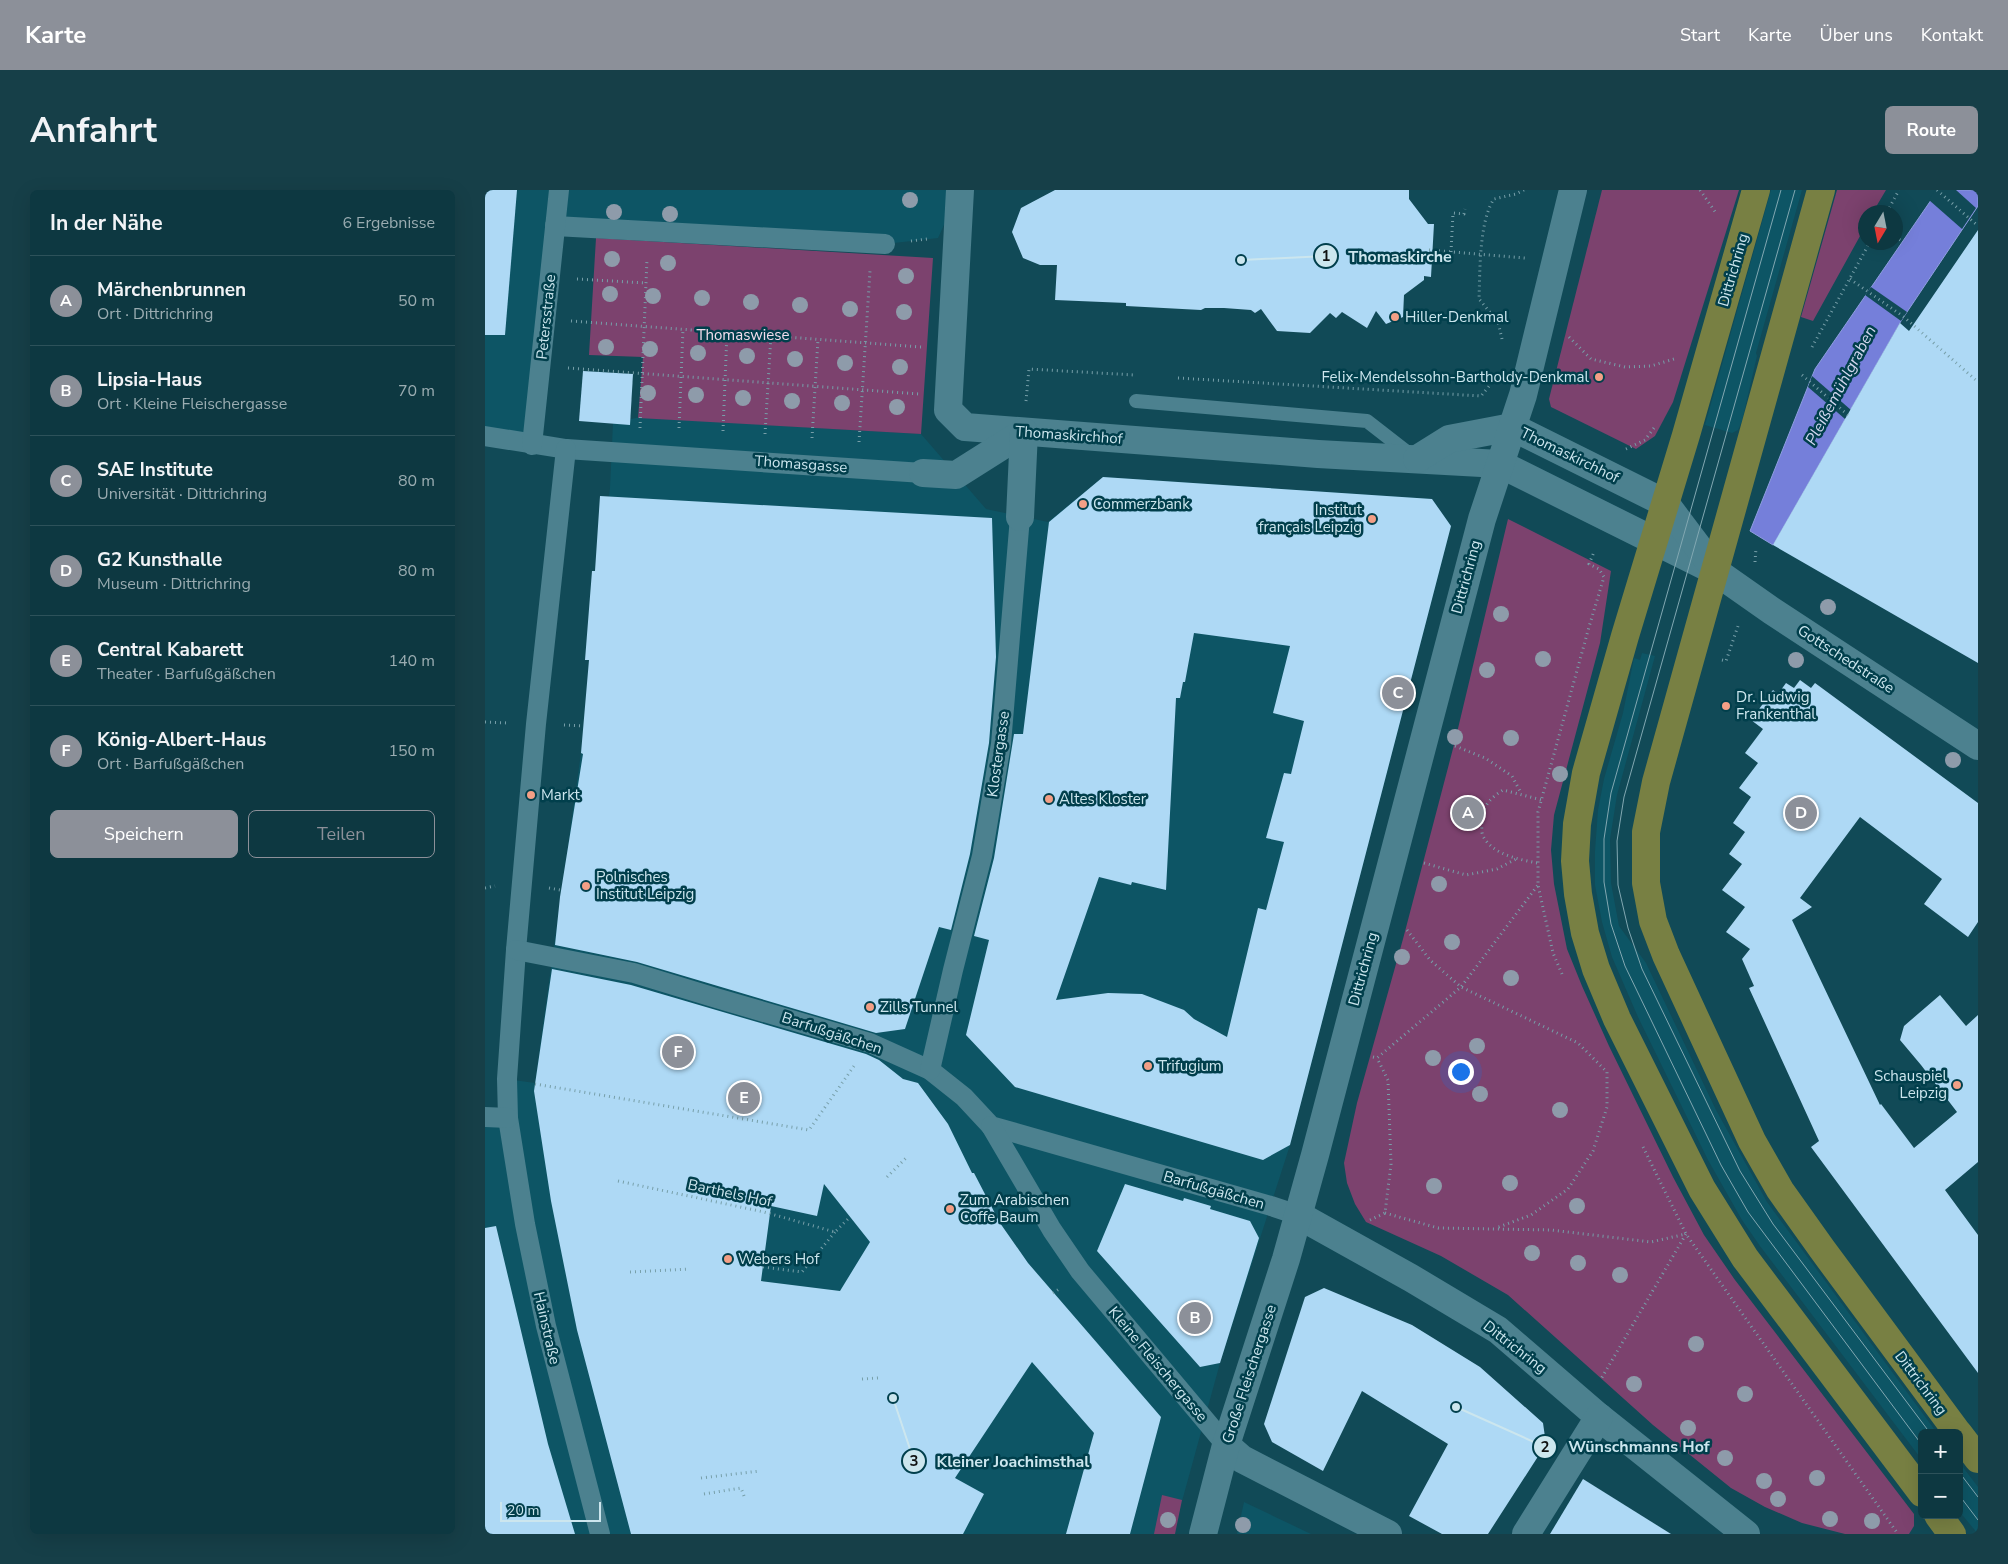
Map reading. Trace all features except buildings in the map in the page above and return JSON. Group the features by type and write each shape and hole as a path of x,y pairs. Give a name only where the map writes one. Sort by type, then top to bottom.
{"main road":[{"name":"Dittrichring","path":"1756,190 1589,764 1577,824 1575,861 1578,894 1585,933 1595,969 1617,1019 1702,1189 1745,1258 1918,1488"},
{"name":"Dittrichring","path":"1821,190 1656,782 1646,832 1646,883 1653,921 1666,955 1752,1141 1780,1190 1956,1429"},
{"name":"Dittrichring","path":"1963,1438 1978,1459"},
{"path":"1941,1519 1952,1534"}],"street":[{"name":"Petersstraße","path":"532,444 559,190"},
{"name":"Dittrichring","path":"1573,190 1523,395 1481,519 1298,1215 1411,1278 1497,1330 1599,1417 1746,1534"},
{"name":"Thomaskirchhof","path":"960,192 948,410 965,427 1318,454 1500,464 1654,541"},
{"path":"555,226 878,244"},
{"name":"Thomaskirchhof","path":"1417,459 1449,439 1512,427 1665,503"},
{"name":"Thomasgasse","path":"566,449 956,475 1024,432"},
{"name":"Klostergasse","path":"930,1070 982,856 998,763 1020,517 1024,432"},
{"path":"485,436 566,449 536,724 516,950 507,1079 508,1118 485,1117"},
{"name":"Gottschedstraße","path":"1665,503 1715,571"},
{"name":"Gottschedstraße","path":"1654,541 1715,571 1978,746"},
{"name":"Barfußgäßchen","path":"516,950 634,972 870,1043 930,1070 964,1097 991,1126 1298,1215"},
{"name":"Hainstraße","path":"508,1118 525,1224 546,1326 600,1534"},
{"name":"Kleine Fleischergasse","path":"991,1126 1052,1230 1081,1271 1226,1445 1242,1459 1387,1534"},
{"name":"Große Fleischergasse","path":"1203,1534 1226,1445 1286,1259 1298,1215"},
{"path":"1526,1534 1599,1417"}],"lane":[{"path":"1136,401 1367,421 1417,459"}],"path":[{"path":"1501,344 1502,337 1498,322 1479,299 1481,254 1489,206 1494,198 1516,194 1524,190"},
{"path":"1700,190 1716,213"},
{"path":"1891,205 1899,190"},
{"path":"1937,190 1978,226"},
{"path":"1451,252 1453,213 1464,214 1465,209"},
{"path":"640,417 649,231"},
{"path":"860,432 865,343 878,244"},
{"path":"1429,250 1556,262"},
{"path":"1807,355 1866,250"},
{"path":"550,277 646,283"},
{"path":"1850,278 1904,317 1978,382"},
{"path":"545,320 927,347"},
{"path":"679,421 683,329"},
{"path":"723,420 727,332"},
{"path":"1565,334 1591,359 1625,367 1651,366 1674,359"},
{"path":"765,426 771,335"},
{"path":"813,429 818,339"},
{"path":"540,366 923,394"},
{"path":"1024,432 1029,369 1138,375"},
{"path":"1797,382 1799,372 1848,415"},
{"path":"1168,377 1481,396 1490,385 1493,376"},
{"path":"1624,450 1645,440 1656,424"},
{"path":"1594,552 1589,564 1599,569 1605,577"},
{"path":"1424,739 1462,748 1485,758 1512,776 1522,793"},
{"path":"1537,862 1516,859 1500,853 1482,834 1482,815 1490,798 1503,790 1522,793 1542,800"},
{"path":"1393,854 1466,874 1497,868 1516,859"},
{"path":"1377,1058 1461,987 1538,885"},
{"path":"1381,902 1410,933 1430,960 1461,987 1578,1044 1607,1072 1607,1107 1593,1151 1568,1189 1531,1215 1493,1229"},
{"path":"507,1079 809,1130 870,1043"},
{"path":"1343,1048 1377,1058 1388,1080 1391,1164 1385,1213"},
{"path":"887,1177 907,1157"},
{"name":"Barthels Hof","path":"618,1181 764,1212 835,1232"},
{"path":"1334,1236 1385,1213 1438,1228 1551,1230 1651,1242 1686,1234 1601,1378 1599,1417"},
{"path":"763,1267 802,1272 850,1217"},
{"path":"630,1272 689,1269"},
{"path":"862,1379 878,1378"},
{"path":"701,1478 760,1471"},
{"path":"704,1494 741,1488 744,1496"}],"shaded area":[{"path":"485,190 960,190 938,238 885,244 555,226 532,445 485,436"},
{"path":"1771,190 1802,190 1756,353 1757,356 1742,421 1738,430 1732,433 1705,425"},
{"path":"640,417 921,434 986,509 1048,522 1103,477 1432,499 1451,526 1290,1145 1220,1363 1173,1534 485,1534 485,1117 508,1118 507,1079 535,1083 581,753 610,488 613,423"},
{"path":"1642,653 1655,656 1617,795 1610,839 1611,883 1619,926 1646,963 1716,1110 1767,1202 1934,1429 1918,1429 1918,1455 1742,1220 1708,1160 1638,1017 1612,957 1602,922 1595,885 1598,810 1604,779 1623,713 1634,658 1640,660"},
{"path":"1963,1467 1978,1487 1978,1534 1963,1516"},
{"path":"1244,1502 1311,1534 1237,1534"}],"green space":[{"path":"1602,190 1739,190 1673,402 1655,436 1636,449 1551,407 1549,399"},
{"path":"1837,190 1886,190 1877,205 1858,205 1858,240 1813,321 1801,317"},
{"name":"Thomaswiese","path":"596,238 933,258 921,434 638,418 643,357 589,355"},
{"path":"1508,519 1611,571 1600,643 1554,815 1551,850 1554,884 1567,949 1609,1046 1673,1177 1704,1235 1735,1280 1914,1514 1914,1526 1909,1534 1845,1534 1802,1523 1765,1507 1731,1488 1653,1425 1508,1295 1441,1256 1366,1222 1355,1204 1347,1183 1344,1163 1357,1103 1403,939 1455,741"},
{"path":"1162,1495 1182,1500 1175,1534 1154,1534"}],"water":[{"name":"Pleißemühlgraben","path":"1938,190 1978,190 1978,206 1901,321 1773,545 1750,531 1815,369 1897,250 1903,250 1903,241"}],"pier":[{"path":"1935,190 1956,190 1976,208 1962,229 1929,200"},
{"path":"1871,287 1907,312 1901,321 1865,295"},
{"path":"1812,376 1851,410 1845,419 1808,387"}],"tram line":[{"path":"1781,190 1611,793 1604,839 1604,882 1611,924 1625,966 1721,1165 1748,1212 1918,1440"},
{"path":"1795,190 1624,797 1617,841 1618,885 1628,928 1642,969 1740,1171 1773,1224 1927,1429"},
{"path":"1961,1474 1978,1497"},
{"path":"1963,1500 1978,1520"}],"place":[{"name":"Thomaskirche","path":"1241,260"},
{"name":"Hiller-Denkmal","path":"1395,317"},
{"name":"Felix-Mendelssohn-Bartholdy-Denkmal","path":"1599,377"},
{"name":"Commerzbank","path":"1083,504"},
{"name":"Institut français Leipzig","path":"1372,519"},
{"name":"SAE Institute","path":"1398,693"},
{"name":"Dr. Ludwig Frankenthal","path":"1726,706"},
{"name":"Markt","path":"531,795"},
{"name":"Altes Kloster","path":"1049,799"},
{"name":"Märchenbrunnen","path":"1468,813"},
{"name":"G2 Kunsthalle","path":"1801,813"},
{"name":"Polnisches Institut Leipzig","path":"586,886"},
{"name":"Zills Tunnel","path":"870,1007"},
{"name":"König-Albert-Haus","path":"678,1052"},
{"name":"Trifugium","path":"1148,1066"},
{"name":"Schauspiel Leipzig","path":"1957,1085"},
{"name":"Central Kabarett","path":"744,1098"},
{"name":"Zum Arabischen Coffe Baum","path":"950,1209"},
{"name":"Webers Hof","path":"728,1259"},
{"name":"Lipsia-Haus","path":"1195,1318"},
{"name":"Kleiner Joachimsthal","path":"893,1398"},
{"name":"Wünschmanns Hof","path":"1456,1407"}]}
